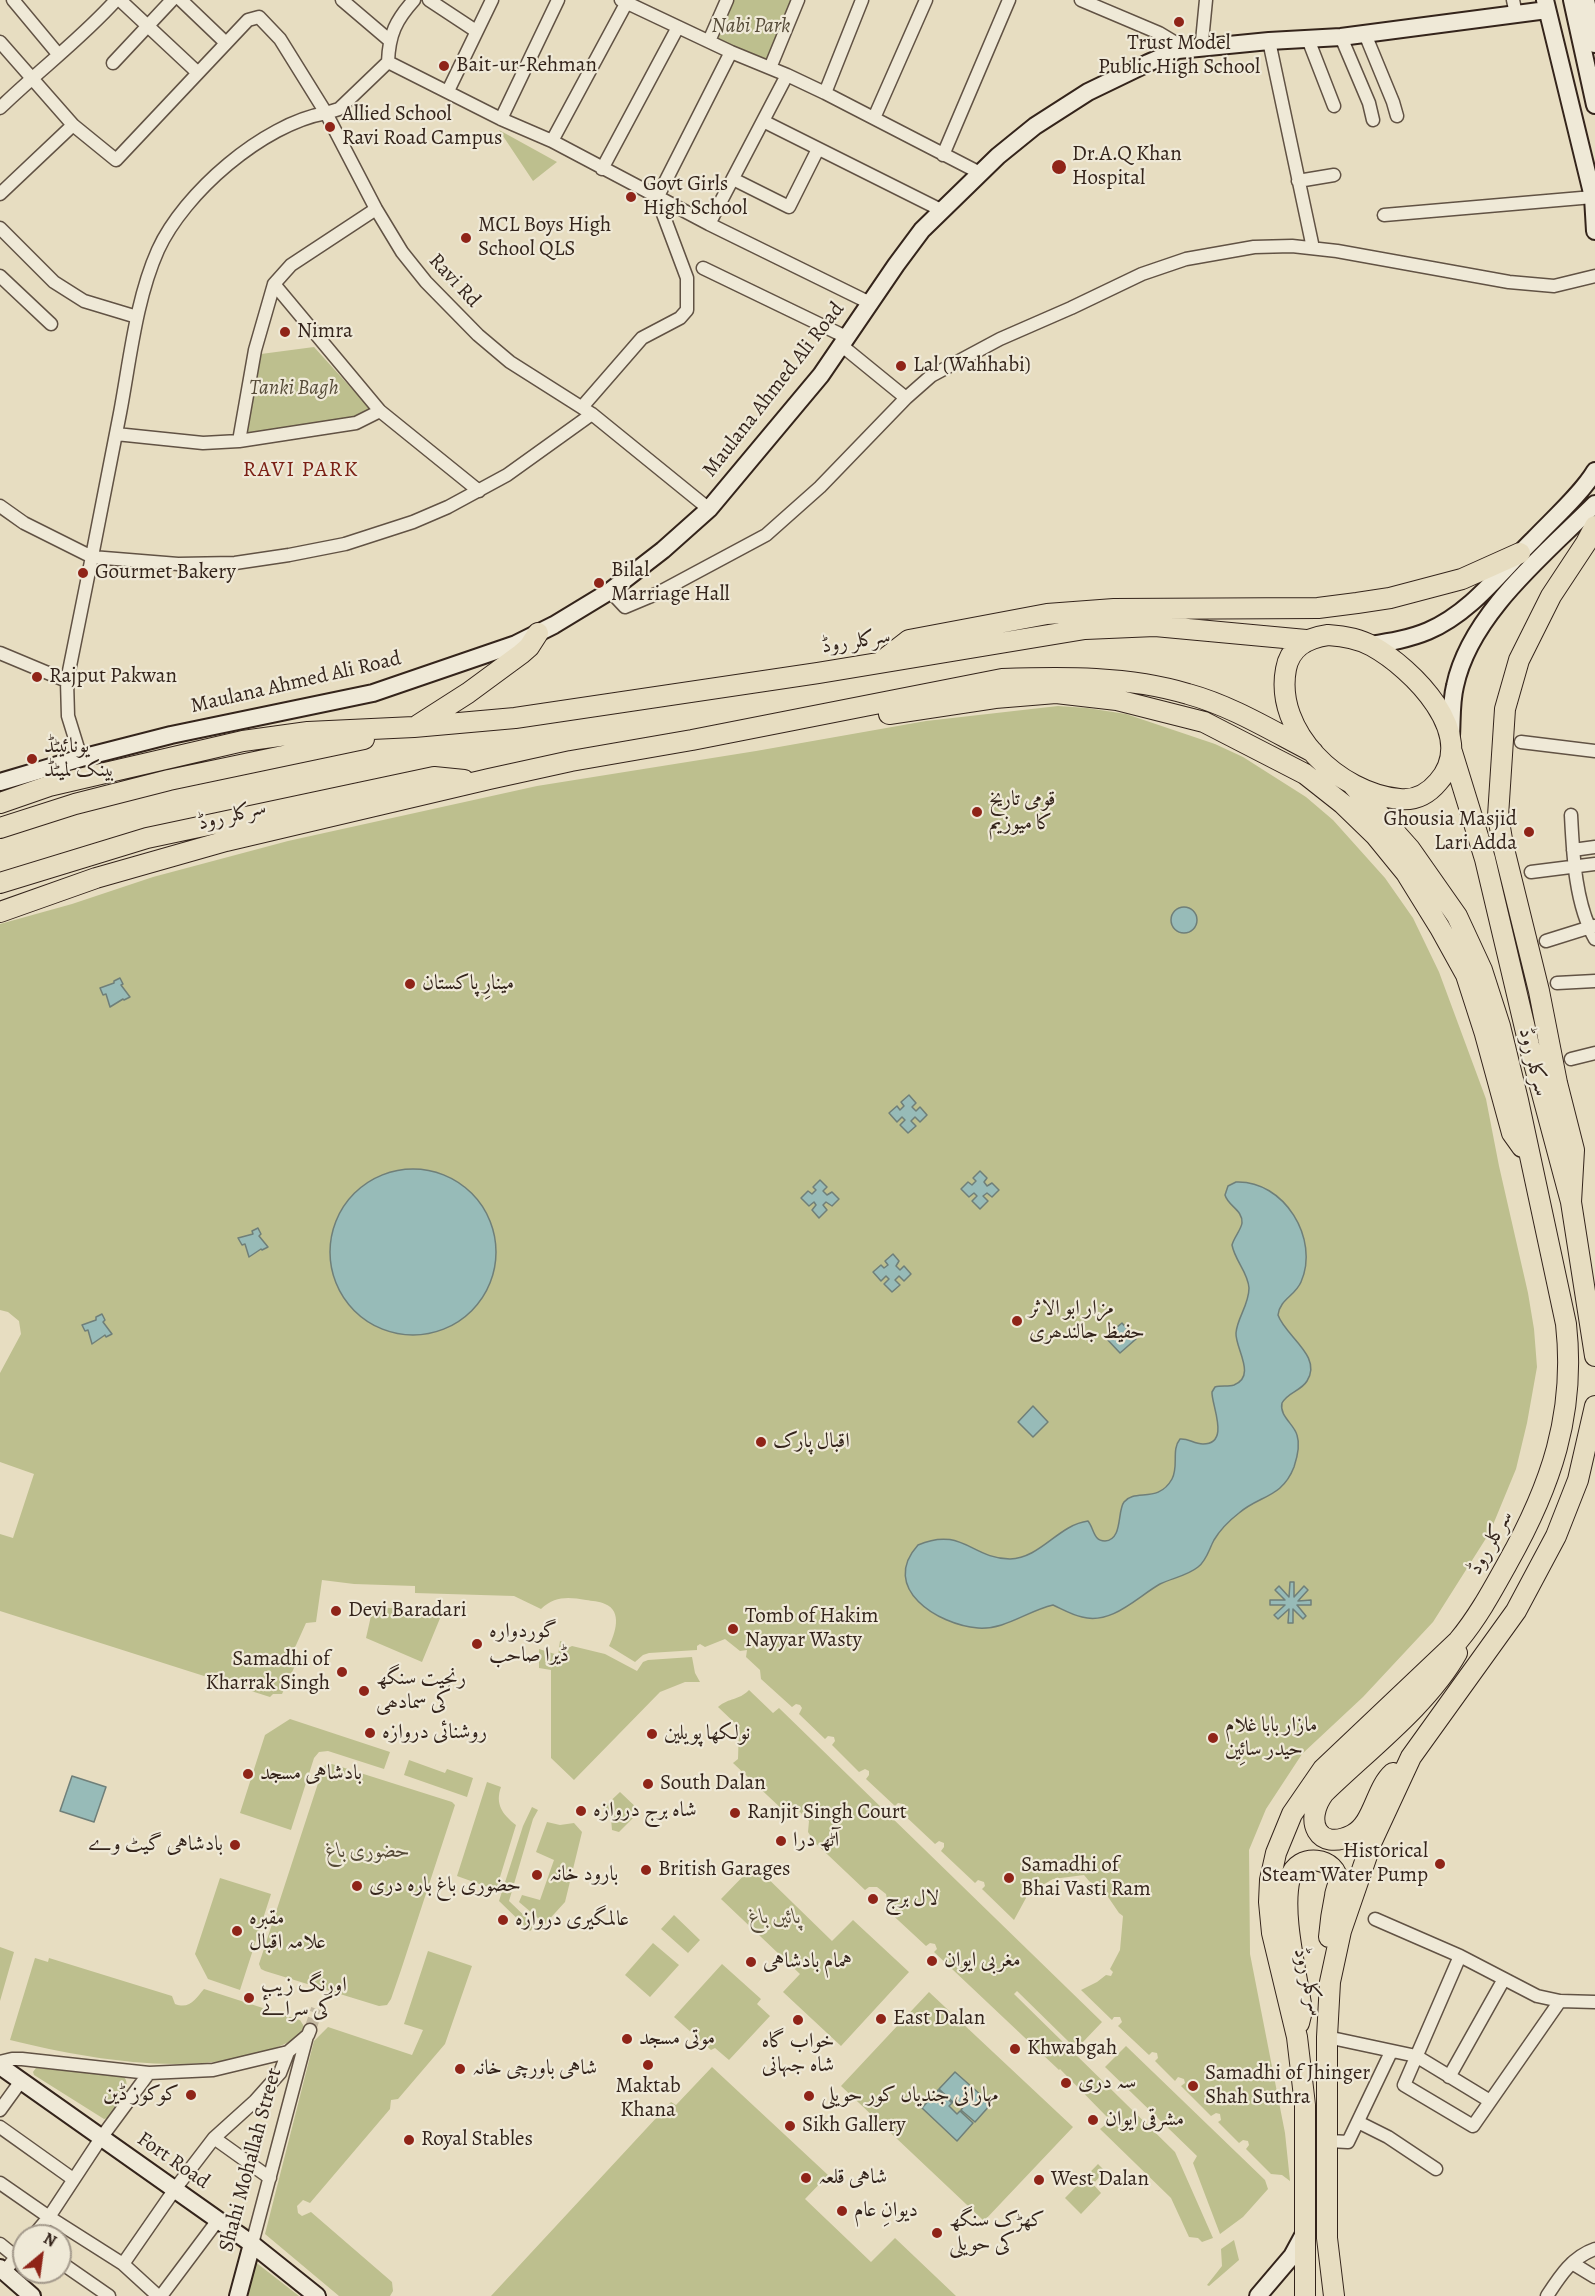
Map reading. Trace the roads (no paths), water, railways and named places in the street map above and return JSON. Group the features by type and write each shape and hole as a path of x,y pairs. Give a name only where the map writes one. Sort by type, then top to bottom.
{"main road":[{"path":"1571,1202 1574,1150 1498,816 1505,709 1520,660 1551,596 1595,526"},
{"path":"880,663 909,640 1047,614 1125,609 1318,608 1357,603 1462,579 1520,553"},
{"name":"سرکلر روڈ","path":"0,802 50,786 243,741 308,732 414,727 515,718 880,663 1043,635 1125,626 1155,626 1306,640"},
{"path":"414,727 468,693 521,654 529,647 538,633"},
{"path":"1340,636 1370,645 1399,664 1421,687 1445,719 1452,744 1449,767 1432,789 1419,797 1393,798 1376,794 1339,776 1313,752 1293,723 1288,711 1284,687 1287,664 1292,653 1306,640 1340,636"},
{"name":"سرکلر روڈ","path":"0,912 96,878 226,841 480,781 571,761 1002,679 1045,677 1125,680 1189,694 1236,713 1313,752"},
{"path":"781,722 824,724 995,698 1056,693 1139,704 1191,717 1252,745 1305,774 1343,804 1375,835 1406,873 1440,928 1466,975 1512,1133 1531,1159"},
{"name":"سرکلر روڈ","path":"0,828 75,804 169,780 414,727"},
{"name":"سرکلر روڈ","path":"1452,744 1485,859 1529,1045 1571,1202 1595,1356"},
{"name":"سرکلر روڈ","path":"0,883 147,838 273,810 434,777 480,781"},
{"name":"سرکلر روڈ","path":"1305,2296 1305,2105 1297,2037 1272,1933 1269,1902 1270,1880 1276,1853 1284,1829 1302,1797 1323,1769 1447,1652 1473,1623 1536,1511 1563,1428 1568,1395 1569,1356 1566,1324 1500,1026 1482,970 1457,916 1410,849 1353,784"},
{"name":"سرکلر روڈ","path":"1334,2296 1327,2238 1330,1982 1349,1903 1372,1841 1411,1758 1516,1611 1539,1570 1568,1508 1578,1480 1595,1406"},
{"path":"1411,1758 1389,1775 1366,1821 1354,1834 1336,1840 1321,1835 1313,1821 1318,1802 1430,1691 1452,1662 1473,1623"},
{"path":"1297,2037 1302,2010 1290,1933 1289,1888 1290,1877 1295,1868 1306,1860 1320,1861 1329,1866 1338,1882 1328,1944 1330,1982"}],"street":[{"path":"0,108 31,77 118,0 197,72"},
{"path":"113,63 172,0"},
{"path":"0,42 73,125 116,160 226,43 181,0"},
{"path":"342,0 389,40"},
{"path":"81,758 68,716 67,681 137,317 158,251 172,224 187,203 241,154 278,130 308,117 339,110 387,62 389,40 401,15 414,0"},
{"path":"429,0 476,31"},
{"path":"448,91 492,0"},
{"path":"501,119 558,0"},
{"path":"709,41 728,0"},
{"path":"770,68 798,0"},
{"path":"825,93 862,0"},
{"path":"874,118 926,0"},
{"path":"943,155 1009,0"},
{"path":"1081,0 1159,33 1174,42 1178,51"},
{"path":"1202,41 1206,0"},
{"path":"1572,0 1595,105"},
{"path":"1586,0 1595,44"},
{"path":"552,141 626,1 731,52 825,93 980,173"},
{"path":"19,2 58,54"},
{"path":"1546,5 1594,196 1595,231"},
{"name":"Maulana Ahmed Ali Road","path":"0,782 81,758 373,693 476,659 538,633 610,591 663,550 709,509 821,375 922,230 980,173 1035,126 1088,92 1178,51 1269,41 1341,37 1514,7 1546,5"},
{"name":"Ravi Rd","path":"226,43 248,20 259,17 280,39 326,113 376,209 402,252 426,282 478,335 510,362 587,410 709,509"},
{"path":"602,169 678,27"},
{"path":"1365,33 1397,116"},
{"path":"1341,37 1369,103 1373,120"},
{"path":"1308,39 1334,106"},
{"path":"1269,41 1313,248"},
{"path":"0,506 24,523 92,557 178,564 235,563 345,544 413,522 507,475 587,410 642,338 680,318 687,310 687,278 657,198 731,52"},
{"path":"387,62 501,119 552,141 709,225 870,303"},
{"path":"709,225 787,75"},
{"path":"763,121 943,211"},
{"path":"0,194 73,125"},
{"path":"733,179 789,207 818,149"},
{"path":"1298,181 1334,175"},
{"path":"1384,215 1594,196"},
{"path":"239,441 255,350 274,284 291,265 376,209"},
{"path":"0,228 54,282 84,301 137,317"},
{"path":"610,591 625,607 656,594 766,535 820,487 906,398 931,376 1000,339 1142,274 1186,259 1254,247 1292,246 1509,282 1554,286 1595,276"},
{"path":"703,268 843,341 906,398"},
{"path":"0,276 51,324"},
{"path":"274,284 380,411 479,491"},
{"path":"116,434 203,443 239,441 356,423 380,411"},
{"path":"1370,645 1402,640 1427,632 1450,619 1486,590 1548,525 1595,471"},
{"path":"1452,744 1454,687 1475,634 1491,611 1595,504"},
{"path":"0,653 67,681"},
{"path":"240,721 243,741"},
{"path":"1521,742 1595,751"},
{"path":"1546,941 1593,931 1590,910 1575,867 1571,815"},
{"path":"1573,850 1595,846"},
{"path":"1531,872 1595,864"},
{"path":"1557,983 1595,981"},
{"path":"1571,1059 1595,1053"},
{"path":"1375,1919 1460,1956 1537,1996 1560,2001 1595,2002"},
{"path":"1460,1956 1404,2085 1473,2126 1560,2001"},
{"path":"1449,2077 1504,1979"},
{"name":"Shahi Mohallah Street","path":"238,2296 309,2032 288,2052"},
{"path":"1328,2037 1416,2056 1490,2101"},
{"path":"0,2064 12,2059 22,2059 149,2073 213,2070 288,2052"},
{"path":"123,2264 214,2138 280,2073 288,2052"},
{"path":"1329,2141 1348,2142 1391,2052"},
{"name":"Fort Road","path":"0,2064 252,2244 317,2296"},
{"path":"43,2224 101,2138 149,2073"},
{"path":"0,2110 21,2081"},
{"path":"1358,2122 1389,2137 1436,2169"},
{"path":"0,2127 74,2179"},
{"path":"214,2138 270,2178"},
{"path":"0,2183 123,2264 160,2296 218,2220"},
{"path":"1258,2296 1292,2256 1305,2232"},
{"path":"1547,2296 1572,2263 1595,2249"},
{"path":"1572,2263 1595,2277"},
{"path":"3,2270 32,2296"},
{"path":"72,2270 109,2296"}],"water":[{"path":"1184,907 1193,911 1197,920 1193,929 1184,933 1175,929 1171,920 1175,911"},
{"path":"120,978 123,984 121,985 130,997 110,1007 106,994 103,995 100,988"},
{"path":"909,1095 916,1103 912,1107 916,1111 920,1107 927,1115 920,1122 915,1117 911,1121 916,1126 908,1133 900,1125 905,1120 902,1117 897,1122 889,1113 897,1106 900,1110 904,1106 901,1102"},
{"path":"413,1169 445,1175 472,1193 490,1220 496,1252 490,1284 472,1311 445,1329 413,1335 381,1329 354,1311 336,1284 330,1252 336,1220 354,1193 381,1175"},
{"path":"980,1171 987,1178 984,1182 987,1186 992,1183 999,1190 992,1197 987,1193 983,1196 988,1201 980,1209 972,1201 977,1196 974,1193 969,1197 961,1189 968,1182 972,1185 976,1181 973,1178"},
{"path":"820,1180 827,1187 823,1191 827,1195 832,1192 839,1199 832,1206 826,1202 823,1205 827,1210 819,1218 812,1210 816,1205 814,1202 809,1206 801,1198 808,1191 812,1194 816,1190 813,1187"},
{"path":"1236,1182 1253,1184 1283,1201 1294,1215 1306,1248 1306,1265 1301,1282 1282,1305 1278,1315 1307,1355 1311,1372 1307,1381 1282,1403 1283,1412 1298,1439 1296,1459 1289,1477 1277,1490 1247,1507 1229,1522 1216,1536 1206,1558 1198,1567 1189,1573 1160,1584 1114,1614 1104,1617 1082,1617 1053,1605 1007,1623 978,1628 946,1620 931,1612 909,1589 905,1576 908,1561 918,1545 946,1539 997,1558 1010,1559 1031,1553 1068,1528 1088,1521 1098,1539 1105,1541 1111,1539 1117,1531 1124,1502 1134,1496 1154,1494 1166,1487 1172,1479 1177,1443 1180,1439 1203,1444 1216,1438 1218,1422 1212,1392 1215,1387 1234,1385 1241,1381 1244,1375 1236,1333 1249,1288 1232,1245 1242,1219 1225,1195 1228,1186"},
{"path":"258,1228 261,1234 259,1236 268,1247 249,1257 245,1244 242,1245 238,1238 253,1234 252,1231"},
{"path":"893,1254 899,1261 896,1266 900,1270 904,1266 911,1274 904,1281 899,1276 895,1280 900,1285 892,1292 884,1284 889,1279 886,1276 881,1281 873,1272 881,1265 884,1268 888,1265 885,1261"},
{"path":"102,1314 105,1320 103,1322 112,1334 106,1337 105,1335 92,1344 88,1330 85,1331 82,1325 96,1320 96,1317"},
{"path":"1122,1323 1136,1339 1120,1353 1105,1337"},
{"path":"1033,1406 1048,1422 1033,1437 1018,1422"},
{"path":"1290,1582 1294,1582 1294,1597 1304,1586 1308,1590 1298,1601 1311,1600 1311,1605 1297,1605 1306,1616 1303,1619 1293,1609 1293,1623 1288,1623 1289,1609 1278,1619 1274,1615 1285,1605 1270,1605 1270,1600 1285,1600 1275,1590 1279,1586 1289,1597"},
{"path":"72,1776 106,1787 94,1822 60,1811"},
{"path":"955,2072 991,2104 975,2122 961,2110 964,2106 956,2099 953,2102 939,2089"},
{"path":"938,2090 952,2103 949,2106 957,2114 960,2111 973,2123 957,2141 922,2108"}],"tunnel":[{"path":"310,2030 317,2009"}],"place":[{"name":"Trust Model Public High School","path":"1179,22"},
{"name":"Bait-ur-Rehman","path":"444,66"},
{"name":"Allied School Ravi Road Campus","path":"330,127"},
{"name":"Dr.A.Q Khan Hospital","path":"1059,167"},
{"name":"Govt Girls High School","path":"631,197"},
{"name":"MCL Boys High School QLS","path":"466,238"},
{"name":"Nimra","path":"285,332"},
{"name":"Lal (Wahhabi)","path":"901,366"},
{"name":"Gourmet Bakery","path":"83,573"},
{"name":"Bilal Marriage Hall","path":"599,583"},
{"name":"Rajput Pakwan","path":"37,677"},
{"name":"یونائیٹڈ بینک لمیٹڈ","path":"32,759"},
{"name":"قومی تاریخ کا میوزیم","path":"977,812"},
{"name":"Ghousia Masjid Lari Adda","path":"1529,832"},
{"name":"مینارِ پاکستان","path":"410,984"},
{"name":"مزار ابو الاثر حفیظ جالندھری","path":"1017,1321"},
{"name":"اقبال پارک","path":"761,1442"},
{"name":"Devi Baradari","path":"336,1611"},
{"name":"Tomb of Hakim Nayyar Wasty","path":"733,1629"},
{"name":"گوردوارہ ڈیرا صاحب","path":"477,1644"},
{"name":"Samadhi of Kharrak Singh","path":"342,1672"},
{"name":"رنجیت سنگھ کی سمادھی","path":"364,1691"},
{"name":"روشنائی دروازہ","path":"370,1733"},
{"name":"نولکھا پویلین","path":"652,1734"},
{"name":"مازار بابا غلام حیدر سائِین","path":"1213,1738"},
{"name":"بادشاہی مسجد","path":"248,1774"},
{"name":"South Dalan","path":"648,1784"},
{"name":"شاہ برج دروازہ","path":"581,1811"},
{"name":"Ranjit Singh Court","path":"735,1813"},
{"name":"آٹھ درا","path":"781,1841"},
{"name":"بادشاہی گیٹ وے","path":"235,1845"},
{"name":"Historical Steam Water Pump","path":"1440,1864"},
{"name":"British Garages","path":"646,1870"},
{"name":"بارود خانہ","path":"537,1875"},
{"name":"Samadhi of Bhai Vasti Ram","path":"1009,1878"},
{"name":"حضوری باغ بارہ دری","path":"357,1886"},
{"name":"لال برج","path":"873,1899"},
{"name":"عالمگیری دروازہ","path":"503,1920"},
{"name":"مقبرہ علامہ اقبال","path":"237,1931"},
{"name":"مغربی ایوان","path":"932,1961"},
{"name":"ہمام بادشاہی","path":"751,1962"},
{"name":"اورنگ زیب کی سرائے","path":"249,1998"},
{"name":"East Dalan","path":"881,2019"},
{"name":"خواب گاہ شاہ جہانی","path":"798,2020"},
{"name":"موتی مسجد","path":"627,2039"},
{"name":"Khwabgah","path":"1015,2049"},
{"name":"Maktab Khana","path":"648,2065"},
{"name":"شاہی باورچی خانہ","path":"460,2069"},
{"name":"سہ دری","path":"1066,2083"},
{"name":"Samadhi of Jhinger Shah Suthra","path":"1193,2086"},
{"name":"کوکوز ڈین","path":"191,2095"},
{"name":"مہارانی جندیاں کور حویلی","path":"809,2096"},
{"name":"مشرقی ایوان","path":"1093,2120"},
{"name":"Sikh Gallery","path":"790,2126"},
{"name":"Royal Stables","path":"409,2140"},
{"name":"شاہی قلعہ","path":"806,2178"},
{"name":"West Dalan","path":"1039,2180"},
{"name":"دیوانِ عام","path":"842,2211"},
{"name":"کھڑک سنگھ کی حویلی","path":"937,2233"}],"district":[{"name":"RAVI PARK","path":"301,471"}],"park label":[{"name":"Nabi Park","path":"751,27"},
{"name":"Tanki Bagh","path":"294,389"},
{"name":"حضوری باغ","path":"368,1852"},
{"name":"پائیں باغ","path":"775,1918"}]}
